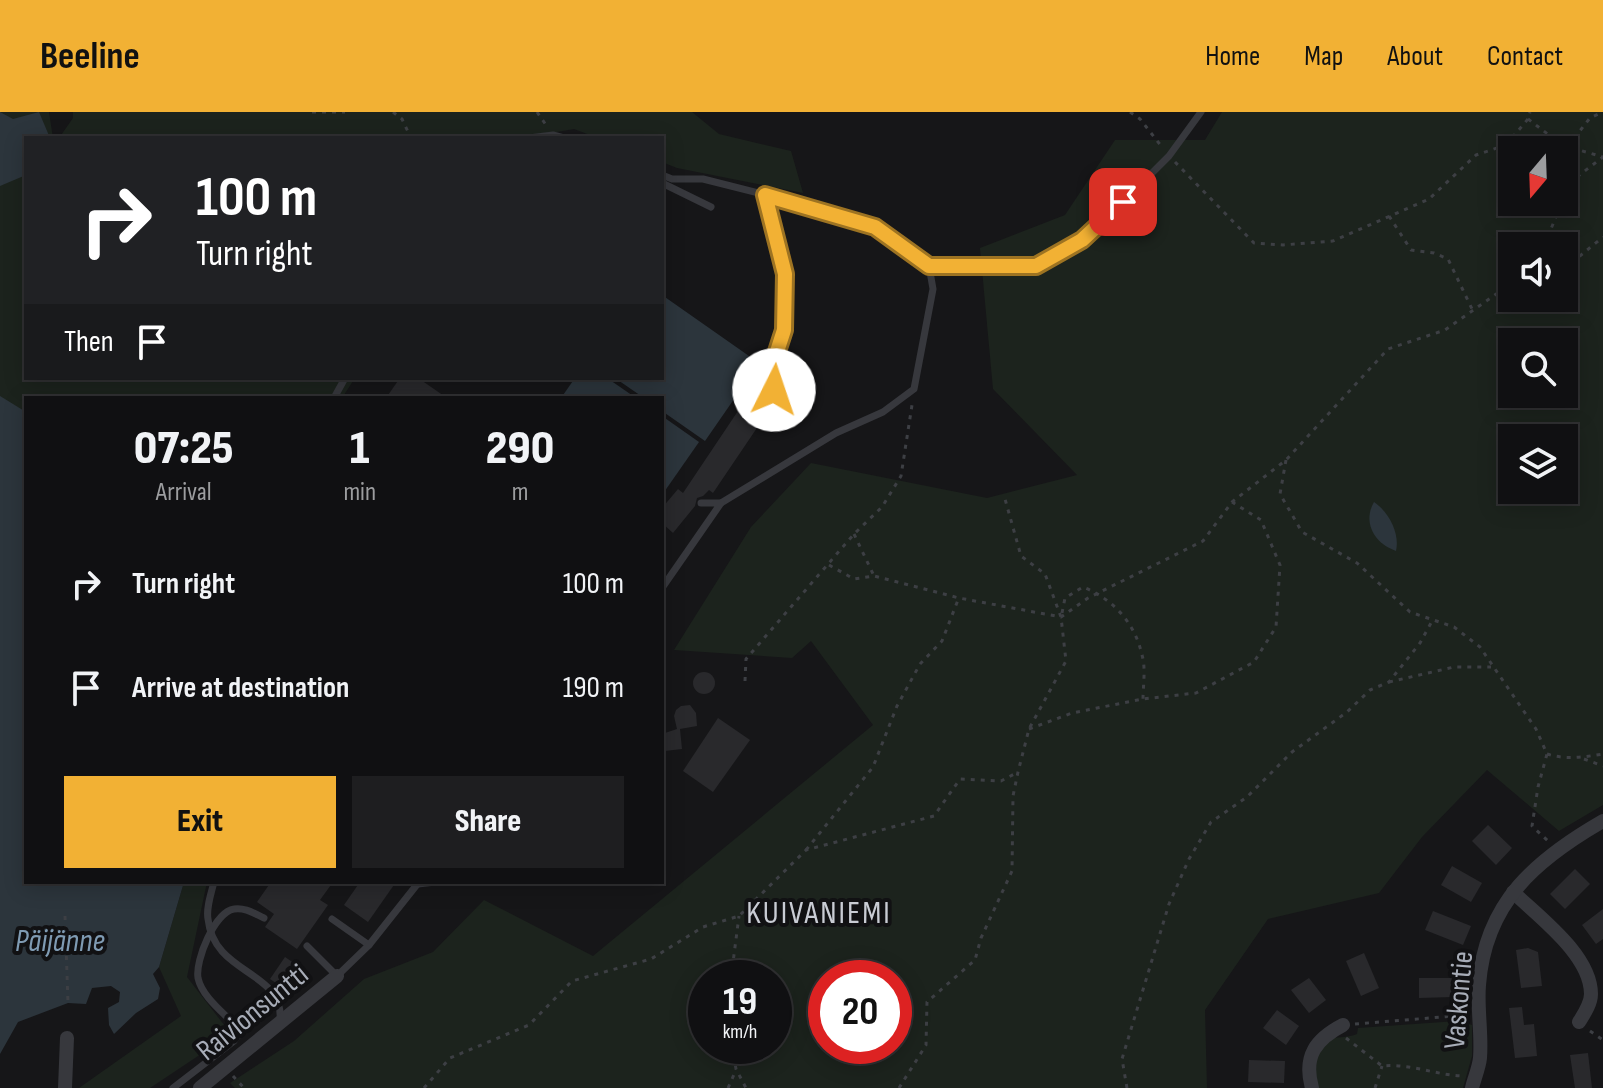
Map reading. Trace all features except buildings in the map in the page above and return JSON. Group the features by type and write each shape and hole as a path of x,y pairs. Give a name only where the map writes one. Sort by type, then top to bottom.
{"street":[{"name":"Vaskontie","path":"1473,1082 1480,1060 1479,983 1485,948 1498,916 1513,892 1556,849 1603,821"},
{"path":"1513,892 1574,952 1587,971 1591,995 1579,1022"},
{"name":"Raivionsuntti","path":"200,1088 337,976"},
{"path":"1312,1088 1309,1076 1316,1045 1322,1035 1339,1027"},
{"path":"65,1088 67,1038"}],"lane":[{"path":"664,176 672,179 703,179 875,227 929,266 1036,266 1082,240 1169,156 1201,112"},
{"path":"545,136 557,136"},
{"path":"664,184 711,207"},
{"path":"765,195 785,274 784,330 772,367 776,413"},
{"path":"664,585 721,503 836,433 883,412 914,389 933,289 929,266"},
{"path":"701,503 721,503"},
{"path":"214,884 207,916 211,935 222,954 275,992 281,1007 280,1023"},
{"path":"307,946 337,976 369,945 417,884"},
{"path":"173,1088 239,1034 237,1027 203,989 199,978 197,965 211,935 222,915 234,909 249,910 264,918"},
{"path":"332,919 369,945"}],"path":[{"path":"312,112 345,112"},
{"path":"393,112 402,119 410,136"},
{"path":"537,112 553,135"},
{"path":"1130,112 1140,119 1169,156 1254,243 1283,245 1333,241 1429,199 1476,155 1498,148"},
{"path":"1514,136 1530,112"},
{"path":"1576,136 1590,118 1603,112"},
{"path":"1528,119 1549,136"},
{"path":"1578,149 1603,157"},
{"path":"1578,176 1603,157"},
{"path":"1389,216 1411,250 1434,253 1448,259 1473,311"},
{"path":"1578,258 1603,237"},
{"path":"829,565 854,579 874,576 959,598 1061,617 1203,541 1232,502 1286,460 1388,349 1445,330 1497,295"},
{"path":"745,681 746,659 854,534 882,507 901,476 914,389"},
{"path":"1286,460 1280,494 1302,532 1357,563 1410,612 1454,627 1480,647 1536,729 1547,754 1532,826 1556,849"},
{"path":"899,1088 926,1045 927,1002 975,960 981,938 1012,871 1013,796 1029,729 1066,661 1061,617 1045,574 1021,556 1005,499"},
{"path":"1029,729 1072,713 1143,699 1196,693 1254,662 1276,627 1280,565 1261,520 1232,502"},
{"path":"854,534 874,576"},
{"path":"1061,617 1065,598 1083,587 1100,594 1127,618 1143,656 1143,699"},
{"path":"424,1088 450,1058 529,1025 572,981 651,959 703,927 739,916 806,850 873,767 897,706 920,664 942,641 959,598"},
{"path":"1389,682 1420,643 1432,621"},
{"path":"1127,1088 1122,1059 1169,904 1189,859 1211,822 1247,797 1292,752 1347,712 1370,690 1389,682 1454,667 1493,667"},
{"path":"1547,754 1580,758 1603,754"},
{"path":"1580,758 1603,766"},
{"path":"806,850 934,816 960,779 1001,781 1018,772"},
{"path":"65,916 68,1003"},
{"path":"733,960 739,916"},
{"path":"1339,1027 1460,1015 1478,1016"},
{"path":"1339,1027 1382,1066 1397,1064 1473,1082"},
{"path":"735,1064 746,1088"},
{"path":"1375,1088 1382,1066"},
{"path":"728,1088 736,1069"}],"shaded area":[{"path":"0,112 49,112 53,136 24,136 24,380 354,380 343,396 24,396 24,411 0,398"},
{"path":"73,112 692,112 719,134 791,151 803,193 664,163 664,136 593,136 574,129 534,136 60,136 73,118"},
{"path":"1222,112 1603,112 1603,805 1559,831 1487,770 1422,837 1379,893 1268,919 1205,1010 1207,1088 235,1088 230,1083 294,1041 364,979 433,952 484,900 593,956 873,725 811,641 792,658 674,650 751,527 811,463 987,498 1077,475 993,389 980,248 1065,215 1115,140 1205,140"},
{"path":"183,884 207,884 187,977 231,1034 150,1088 79,1088 181,1016 159,967"},
{"path":"1457,1021 1472,1025 1472,1056 1463,1088 1317,1088 1319,1053 1325,1042 1331,1039 1357,1034 1358,1028"}],"water":[{"path":"0,112 13,119 39,112 49,136 24,136 24,176 0,186"},
{"path":"664,296 759,363 705,441 664,412 664,396 641,396 618,380 664,380"},
{"path":"574,380 610,380 633,396 562,396"},
{"name":"Päijänne","path":"0,396 24,411 24,884 183,884 159,967 153,974 160,988 158,999 136,1013 114,1034 109,1025 108,1008 119,1002 120,992 111,986 92,988 86,1004 68,1003 18,1022 0,1054"},
{"path":"664,417 699,442 664,492"},
{"path":"1374,502 1392,524 1396,551 1382,543 1373,532 1369,518"}],"district":[{"name":"KUIVANIEMI","path":"819,912"}],"route":[{"path":"774,390 772,367 784,330 785,274 765,195 822,209 875,227 929,266 1036,266 1082,240 1123,202"}]}
